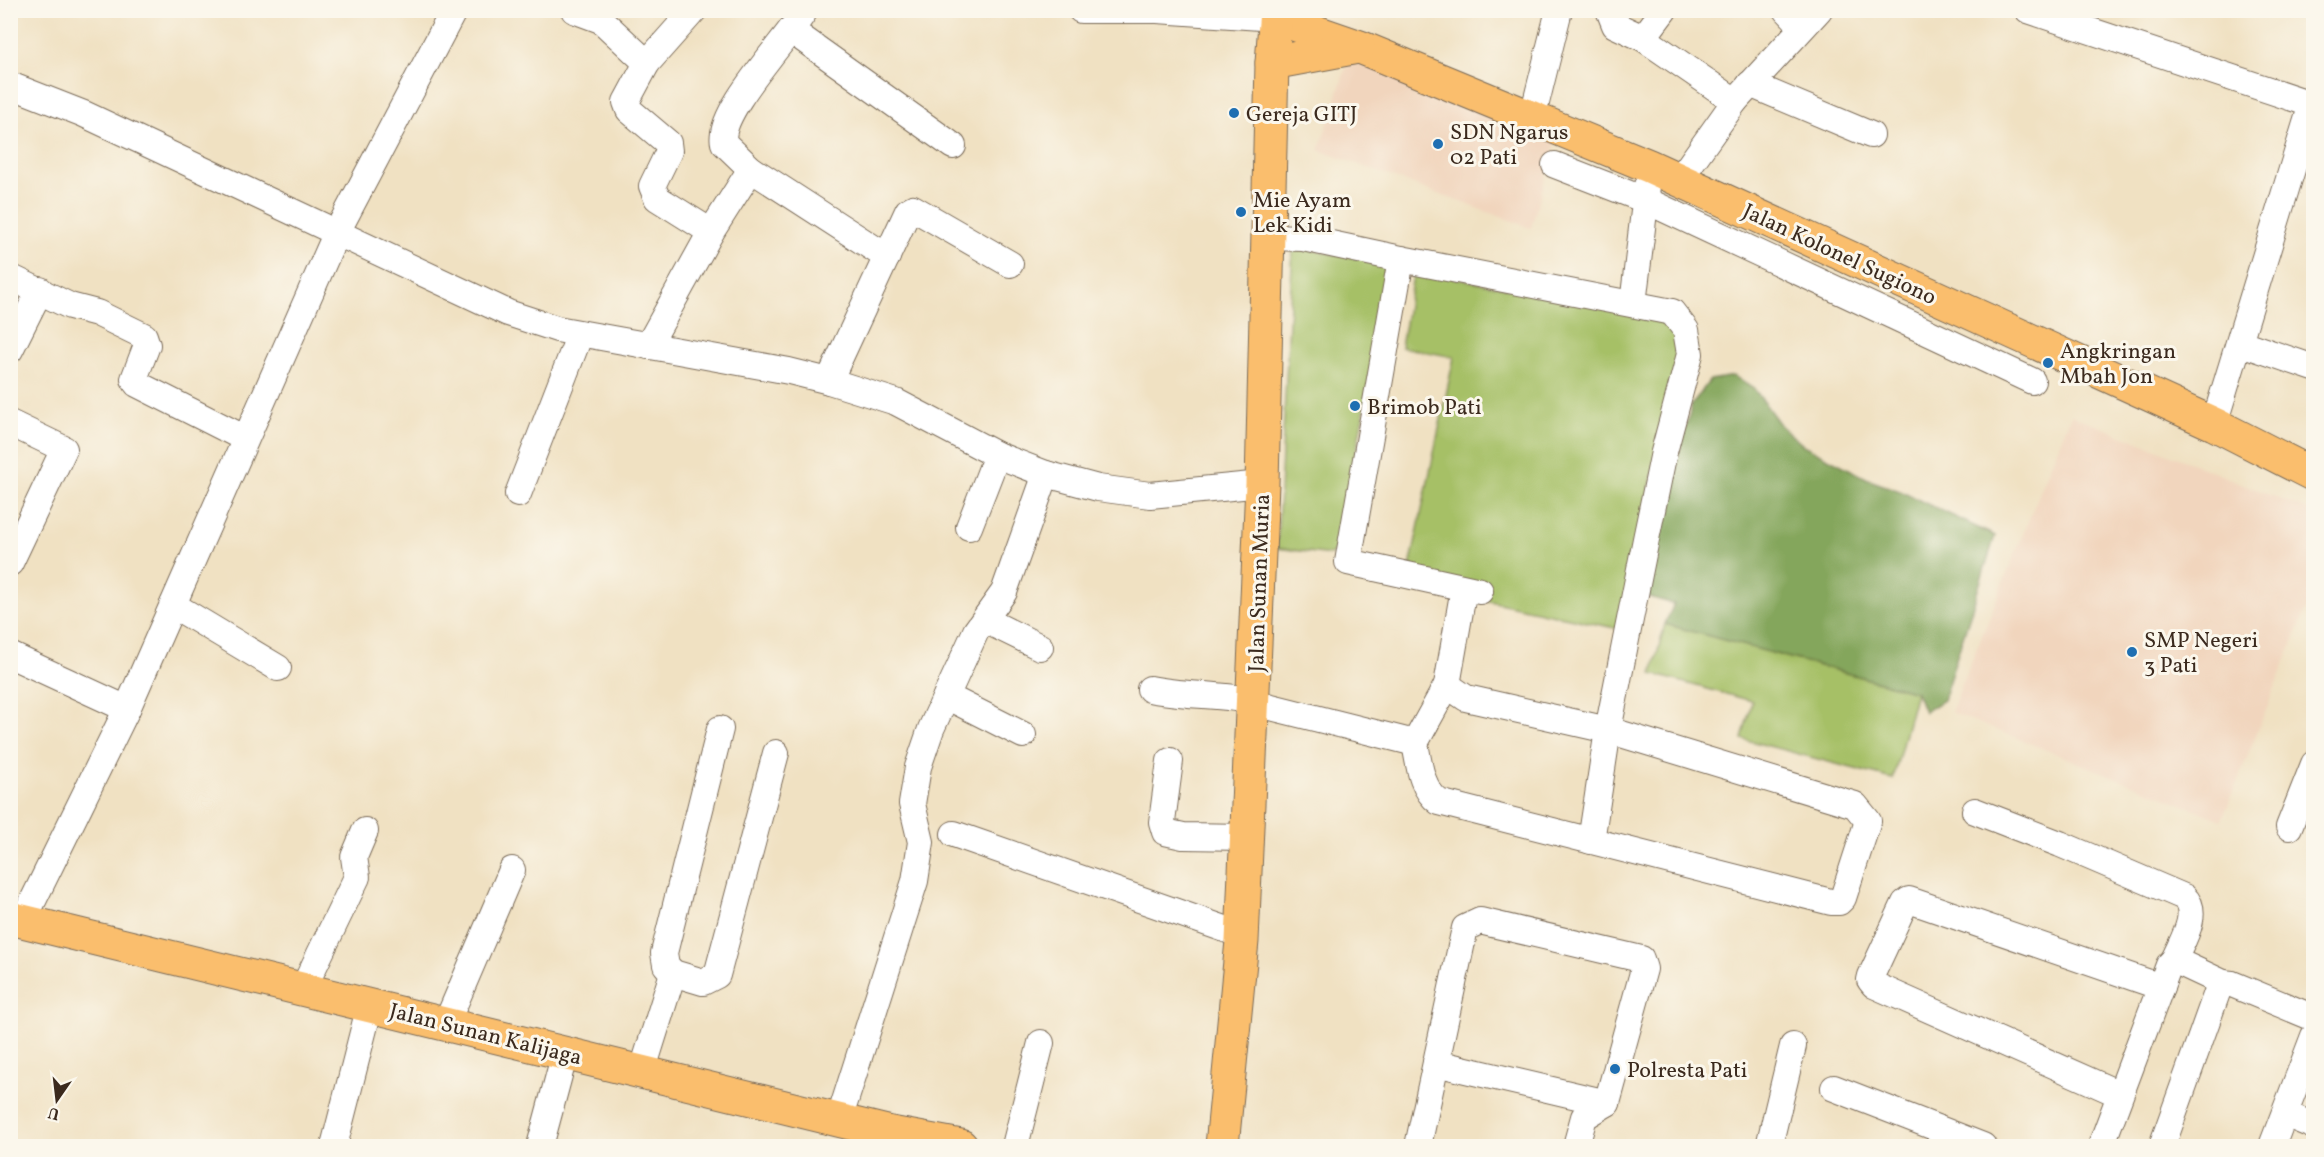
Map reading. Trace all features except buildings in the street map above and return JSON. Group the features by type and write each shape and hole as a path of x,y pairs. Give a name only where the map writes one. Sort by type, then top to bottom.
{"main road":[{"name":"Jalan Kolonel Sugiono","path":"1276,14 1649,166 2214,424 2313,475"},
{"name":"Jalan Sunan Muria","path":"1222,1146 1242,935 1247,837 1262,483 1272,63 1276,14"},
{"path":"1272,63 1360,47"},
{"name":"Jalan Sunan Kalijaga","path":"17,920 839,1120 889,1140 961,1146"}],"street":[{"path":"17,920 127,709 244,438 338,232 454,10"},
{"path":"574,10 601,20 647,63"},
{"path":"694,10 647,63 626,102 629,110 668,143 669,151 652,186 653,192 657,198 711,232"},
{"path":"1081,10 1276,14"},
{"path":"1532,119 1559,10"},
{"path":"1609,10 1614,25 1643,38 1743,92 1871,135"},
{"path":"1643,38 1664,10"},
{"path":"2028,10 2082,19 2313,104 2241,343 2214,424"},
{"path":"1679,180 1743,92 1803,16"},
{"path":"887,257 751,169 724,143 723,127 732,108 798,21 953,146"},
{"path":"10,86 84,114 508,313 557,329 789,371 829,381 896,402 997,455 1046,474 1098,488 1150,495 1262,483"},
{"path":"1555,165 1645,200 2032,381"},
{"path":"1633,304 1649,166"},
{"path":"648,346 711,232 751,169"},
{"path":"829,381 908,211 913,208 1010,264"},
{"path":"1268,237 1303,238 1672,312 1686,330 1690,354 1664,452 1608,730 1591,841"},
{"path":"1401,259 1348,562 1472,590 1447,685 1415,743 1425,786 1430,795 1439,802 1591,841 1839,902 1843,898 1868,821 1855,804 1608,730 1466,698 1447,685"},
{"path":"10,277 70,306 97,313 144,336 147,345 135,373 136,384 244,438"},
{"path":"10,350 40,290"},
{"path":"518,494 580,334"},
{"path":"2241,343 2313,368"},
{"path":"10,423 64,448 10,563"},
{"path":"969,527 997,455"},
{"path":"839,1120 915,881 921,842 912,804 913,785 931,729 976,631 1004,592 1046,474"},
{"path":"173,605 278,668"},
{"path":"985,620 1040,647"},
{"path":"10,655 127,709"},
{"path":"1150,689 1172,694 1206,694 1253,703 1415,743"},
{"path":"946,696 1023,735"},
{"path":"720,729 664,953 666,965 673,973 703,982 717,975 776,753"},
{"path":"1170,761 1162,822 1164,832 1183,836 1247,837"},
{"path":"2289,828 2313,764"},
{"path":"1975,811 2060,843 2184,897 2188,901 2191,917 2174,960 2169,965 2101,1146"},
{"path":"303,989 357,877 354,857 365,831"},
{"path":"954,834 1242,935"},
{"path":"446,1024 512,870"},
{"path":"2119,1094 1874,985 1870,980 1871,975 1905,903 1909,900 2161,987"},
{"path":"1418,1146 1465,928 1480,921 1641,959 1644,969 1607,1102 1584,1118 1576,1146"},
{"path":"2174,960 2223,983 2232,984 2313,1018"},
{"path":"642,1071 673,973"},
{"path":"2162,1146 2218,987 2223,983"},
{"path":"334,1146 370,1005"},
{"path":"2272,1146 2313,1036"},
{"path":"1016,1146 1041,1043"},
{"path":"1769,1146 1793,1046"},
{"path":"540,1146 565,1053"},
{"path":"1436,1063 1607,1102"},
{"path":"1834,1088 1983,1146"},
{"path":"2285,1114 2313,1126"}],"shaded area":[{"name":"SDN Ngarus 02 Pati","path":"1351,53 1557,138 1531,228 1319,150"},
{"name":"SMP Negeri 3 Pati","path":"2071,415 2313,512 2313,592 2222,820 1951,712"}],"green space":[{"path":"1293,247 1392,264 1338,547 1331,555 1277,548"},
{"path":"1414,270 1664,319 1677,332 1678,354 1620,629 1480,599 1410,567 1454,357 1401,347"},
{"path":"1734,376 1755,390 1781,426 1803,445 1872,481 1900,491 1995,536 1943,700 1924,712 1916,692 1665,624 1674,604 1642,595 1692,404 1710,380"},
{"path":"1665,624 1916,692 1893,779 1742,739 1752,701 1652,674"}],"place":[{"name":"Gereja GITJ","path":"1234,113"},
{"name":"SDN Ngarus 02 Pati","path":"1438,144"},
{"name":"Mie Ayam Lek Kidi","path":"1241,212"},
{"name":"Angkringan Mbah Jon","path":"2048,363"},
{"name":"Brimob Pati","path":"1355,406"},
{"name":"SMP Negeri 3 Pati","path":"2132,652"},
{"name":"Polresta Pati","path":"1615,1069"}]}
